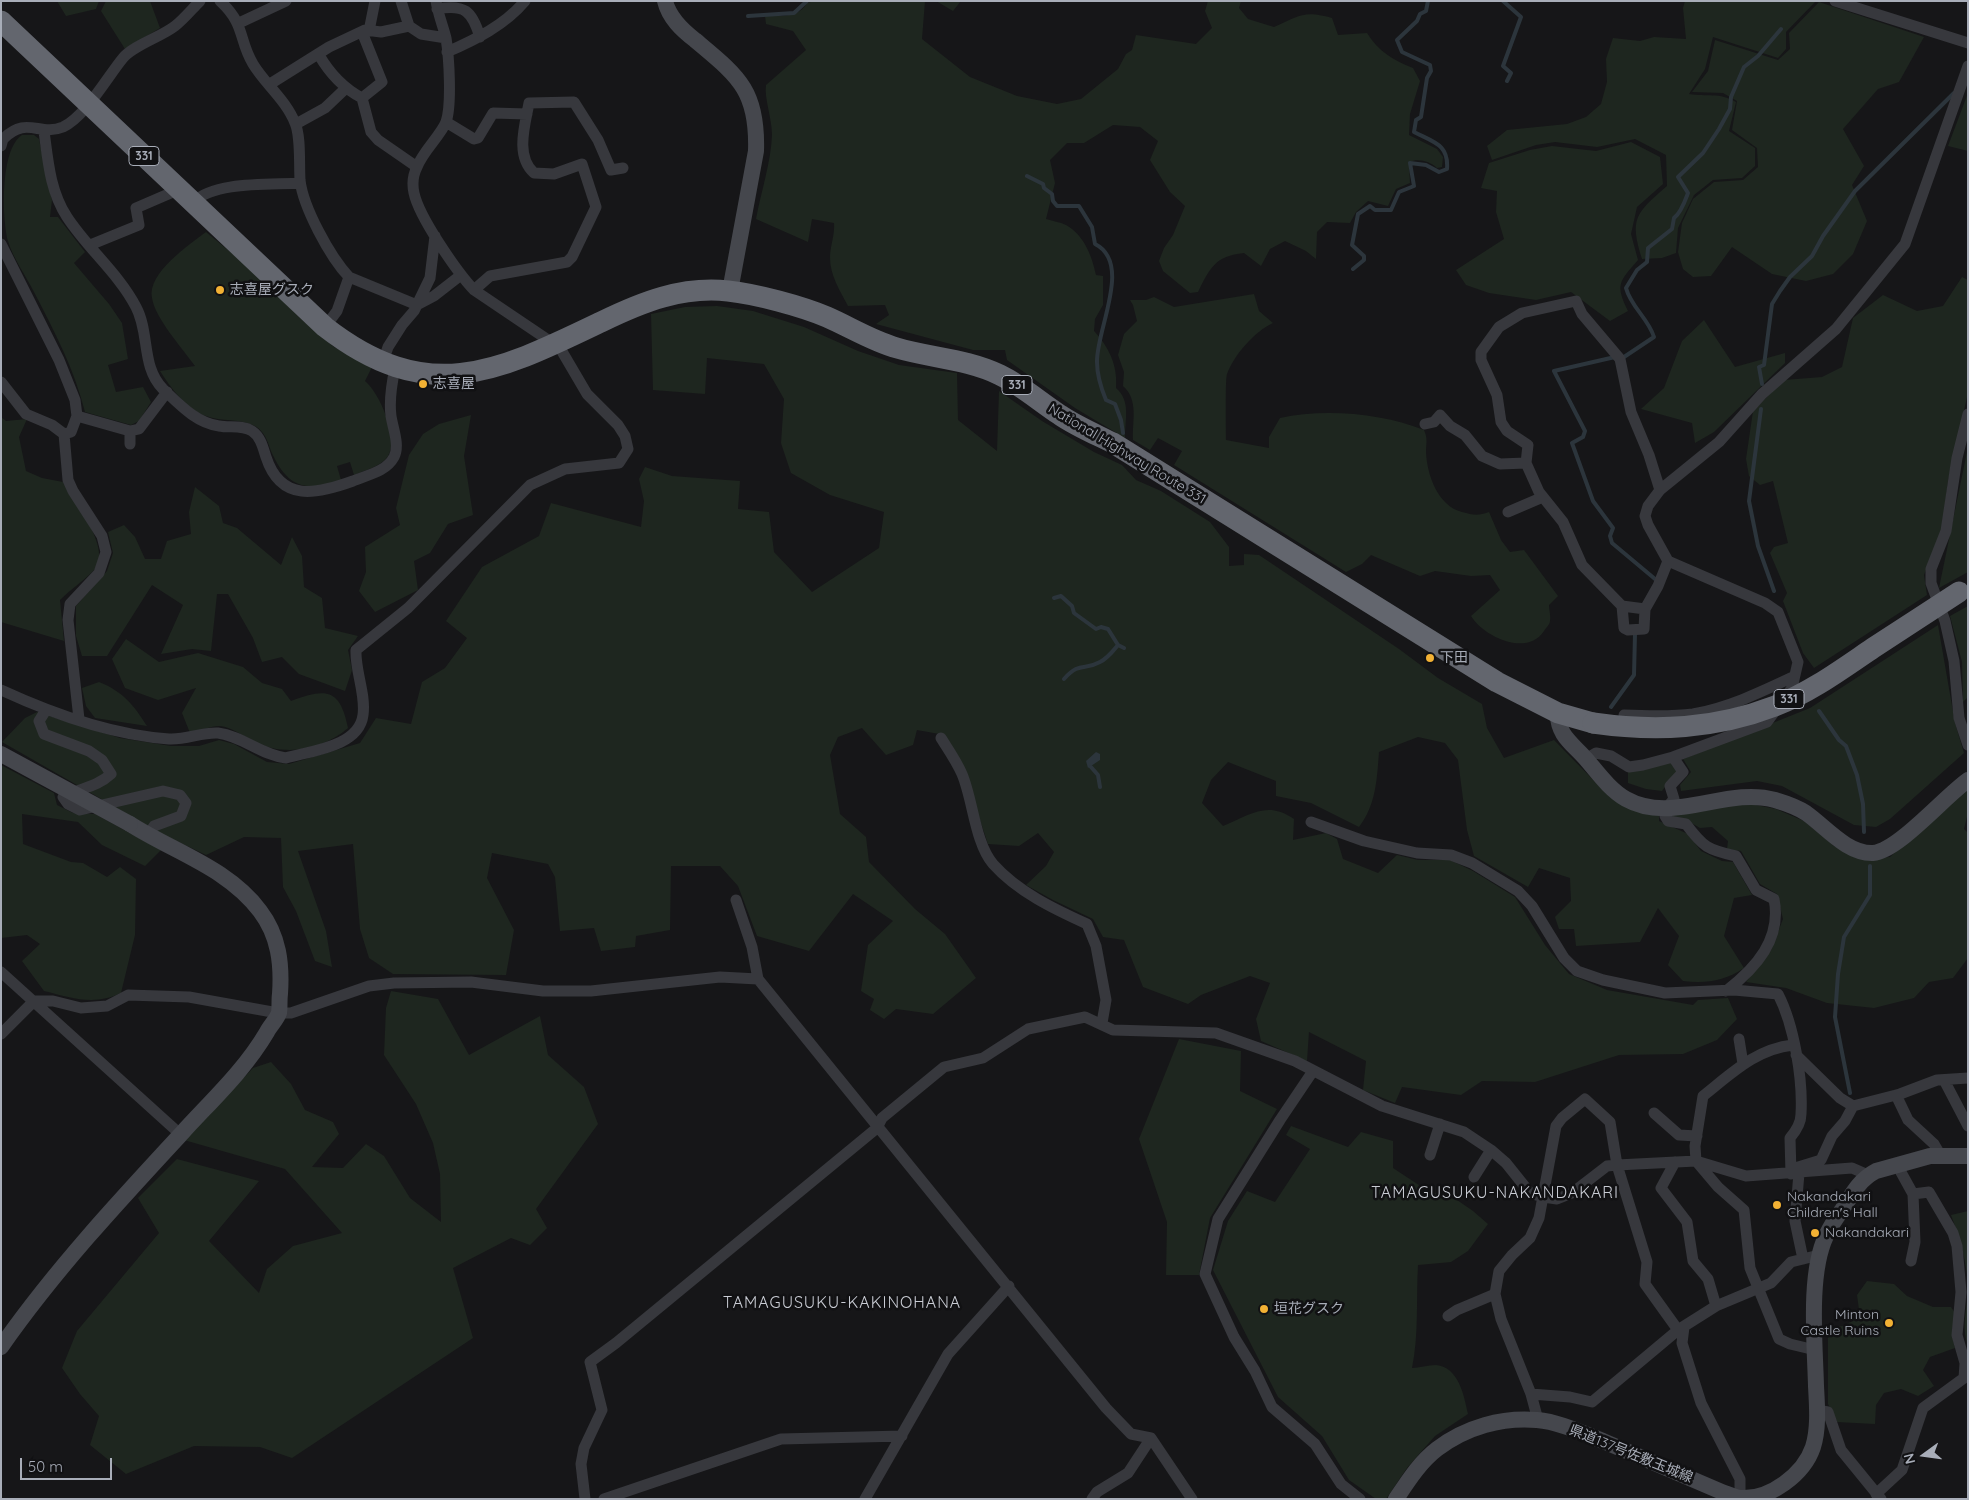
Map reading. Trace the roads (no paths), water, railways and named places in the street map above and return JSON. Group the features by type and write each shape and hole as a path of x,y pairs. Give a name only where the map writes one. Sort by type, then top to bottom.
{"highway":[{"name":"National Highway Route 331","path":"1,21 325,327 355,348 389,365 417,373 462,374 521,359 654,298 705,289 730,291 818,314 875,341 978,366 1001,375 1070,422 1113,443 1497,682 1558,713 1593,723 1644,729 1694,727 1719,723 1777,705 1834,675 1963,589"}],"main road":[{"path":"665,1 675,22 733,72 754,109 757,131 756,151 730,291"},
{"path":"1558,713 1560,730 1609,785 1626,799 1640,804 1667,807 1742,796 1764,797 1805,812 1853,849 1874,853 1891,847 1949,794 1968,780"},
{"path":"1,754 225,876 245,892 262,913 271,931 282,970 278,1014 251,1058 180,1134 36,1300 1,1347"},
{"path":"1740,1498 1772,1492 1788,1481 1801,1468 1813,1446 1817,1410 1814,1307 1819,1255 1826,1236 1858,1184 1868,1175 1930,1156 1968,1156"},
{"name":"県道137号佐敷玉城線","path":"1396,1499 1418,1468 1437,1449 1466,1432 1483,1425 1506,1421 1538,1420 1568,1428 1740,1498"}],"street":[{"path":"1,146 3,139 18,128 30,126 44,131 63,127 88,104 124,57 175,26 200,1"},
{"path":"220,1 232,12 239,23 253,64 270,84 296,124 300,183 314,223 349,277 418,305"},
{"path":"239,23 286,1"},
{"path":"362,98 382,82 366,31 375,1"},
{"path":"402,1 409,26 421,34 446,38"},
{"path":"447,52 480,36 516,12 525,1"},
{"path":"1835,1 1968,43"},
{"path":"1,690 46,710 156,738 181,739 216,733 231,736 256,749 286,758 340,742 352,736 363,716 356,650 408,608 530,485 564,469 618,463 628,448 628,444 618,425 587,394 560,348 474,290 461,275 435,236 414,194 416,167 426,148 446,122 449,94 446,38 436,5 468,11 475,22 480,36"},
{"path":"270,84 330,47 366,31 381,32 409,26"},
{"path":"319,55 326,67 345,89 362,98 371,132 378,140 416,167"},
{"path":"1586,759 1599,754 1611,756 1629,766 1643,765 1673,757 1767,722 1792,688 1798,662 1778,612 1765,603 1668,561 1653,536 1645,516 1648,506 1660,490 1719,442 1762,394 1836,329 1905,244 1968,66"},
{"path":"296,124 325,108 345,89"},
{"path":"474,290 490,276 567,262 572,257 596,207 582,164 554,174 534,173 527,166 522,145 529,102 574,102 598,140 611,170 623,168"},
{"path":"446,122 474,140 478,138 493,113 527,114"},
{"path":"44,131 51,180 58,200 68,218 137,309 152,372 166,392 193,416 206,422 251,430 258,437 270,469 278,479 301,492 314,493 379,471 389,464 395,455 396,444 391,415 388,347 418,305 430,278 435,236"},
{"path":"90,245 139,225 136,208 217,189 300,183"},
{"path":"2,248 59,360 75,400 77,416 71,432 64,434"},
{"path":"418,305 434,296 461,275"},
{"path":"325,327 338,311 349,277"},
{"path":"1645,609 1622,606 1582,565 1564,522 1543,497 1526,463 1528,445 1507,431 1501,422 1497,395 1481,360 1481,352 1499,327 1522,313 1576,301 1582,314 1620,359 1631,412 1650,455 1660,490"},
{"path":"1,382 26,414 52,425 64,434 68,480 72,491 102,536 106,552 99,573 70,604 68,620 79,719"},
{"path":"77,416 130,431 139,429 166,392"},
{"path":"1425,424 1434,422 1440,414 1450,426 1465,434 1482,456 1500,464 1526,463"},
{"path":"1968,414 1957,458 1946,531 1931,569 1931,583 1945,622 1954,661 1959,718 1968,745"},
{"path":"130,431 130,444"},
{"path":"1508,512 1543,497"},
{"path":"1622,606 1624,628 1628,630 1644,629 1645,609 1658,586 1668,561"},
{"path":"1624,715 1693,714 1748,698 1793,677"},
{"path":"46,710 39,721 44,734 89,752 102,760 111,774 100,784 80,788 63,797 68,804 80,810 163,791 180,794 186,803 181,816 154,826 148,835"},
{"path":"941,738 962,774 983,844 992,864 1021,888 1052,908 1086,924 1096,946 1106,1000 1102,1023"},
{"path":"1673,757 1683,772 1670,786 1674,798 1667,807 1664,816 1668,821 1686,824 1697,841 1710,851 1736,856 1756,890 1774,899 1777,920 1766,948 1750,972 1726,991"},
{"path":"1311,822 1364,841 1417,853 1451,855 1472,863 1518,891 1532,906 1564,958 1577,971 1603,980 1666,993 1726,991 1778,994 1784,1006 1794,1050 1801,1116 1796,1130 1790,1138 1794,1172 1795,1221 1803,1259"},
{"path":"736,900 752,947 758,979 877,1128 1009,1286 1106,1408 1131,1434 1151,1438 1192,1499"},
{"path":"1,972 180,1134"},
{"path":"1,1034 34,1001 53,1000 81,1008 107,1006 128,994 189,997 278,1014 291,1013 369,986 394,983 471,982 543,991 591,991 720,977 758,979"},
{"path":"586,1499 581,1464 584,1448 602,1410 590,1362 639,1324 877,1128 882,1118 944,1067 983,1058 1028,1029 1085,1018 1102,1023 1113,1030 1216,1033 1295,1061 1382,1106 1464,1132 1491,1150 1506,1164 1530,1193 1543,1197 1557,1199 1572,1193 1607,1166 1617,1165 1696,1161 1746,1176 1852,1168 1868,1175"},
{"path":"1739,1040 1743,1064"},
{"path":"1815,1350 1790,1344 1779,1339 1750,1268 1744,1210 1718,1187 1696,1161 1697,1136 1703,1096 1747,1060 1776,1047 1794,1050 1840,1098 1852,1106 1896,1095 1920,1085 1968,1078"},
{"path":"1313,1071 1218,1219 1205,1274 1234,1337 1255,1371 1272,1407 1315,1444 1340,1484 1360,1499"},
{"path":"1944,1080 1968,1126"},
{"path":"1896,1095 1908,1120 1934,1144 1941,1156"},
{"path":"1538,1420 1501,1319 1496,1294 1499,1271 1530,1238 1539,1218 1556,1126 1562,1118 1585,1099 1610,1122 1617,1165 1647,1262 1645,1284 1681,1329 1682,1343 1701,1403 1740,1479 1740,1498"},
{"path":"1794,1172 1820,1160 1832,1136 1845,1121 1852,1106"},
{"path":"1654,1113 1679,1135 1697,1136"},
{"path":"1430,1155 1440,1124"},
{"path":"1474,1177 1491,1150"},
{"path":"1676,1162 1661,1188 1687,1222 1693,1261 1708,1279 1716,1306"},
{"path":"1897,1165 1913,1194 1915,1242 1911,1262"},
{"path":"1817,1410 1828,1412 1841,1450 1879,1496 1902,1470 1923,1408 1964,1378 1965,1363 1957,1335 1961,1292 1957,1246 1953,1233 1930,1192 1913,1194"},
{"path":"1530,1394 1570,1397 1592,1402 1681,1329 1716,1306 1771,1283 1791,1262 1819,1255"},
{"path":"865,1499 948,1354 1009,1286"},
{"path":"1448,1316 1457,1310 1496,1294"},
{"path":"604,1499 781,1439 902,1436"},
{"path":"1092,1499 1097,1492 1128,1473 1151,1438"}],"waterway":[{"path":"748,16 794,13 807,1"},
{"path":"1353,269 1364,260 1364,256 1352,245 1358,214 1370,206 1375,210 1391,210 1399,192 1414,186 1410,163 1426,165 1439,172 1447,169 1447,161 1442,149 1414,132 1416,120 1421,117 1427,78 1431,71 1430,65 1402,52 1397,40 1417,21 1420,14 1426,11 1428,1"},
{"path":"1503,1 1521,17 1503,66 1511,73 1507,81"},
{"path":"1621,359 1654,337 1648,324 1628,295 1626,288 1637,270 1647,262 1648,248 1672,229 1674,218 1679,213 1688,193 1678,177 1703,153 1719,129 1730,109 1731,97 1744,67 1758,56 1781,29"},
{"path":"1762,384 1759,367 1764,365 1772,304 1780,291 1790,277 1812,256 1823,236 1855,191 1954,93"},
{"path":"1027,176 1043,184 1044,188 1052,194 1053,201 1057,206 1079,206 1092,227 1095,244 1106,253 1111,266 1110,298 1098,349 1097,367 1104,395 1106,400 1115,404 1121,420 1123,433"},
{"path":"1615,357 1554,371 1585,431 1583,437 1572,443 1593,501 1613,528 1610,536 1612,543 1655,579"},
{"path":"1761,409 1749,501 1758,546 1774,591"},
{"path":"1054,598 1061,596 1072,606 1074,613 1096,629 1101,627 1108,629 1118,645"},
{"path":"1611,707 1634,675 1635,634"},
{"path":"1064,679 1069,673 1078,668 1095,665 1103,660 1118,645 1124,648"},
{"path":"1819,711 1839,740 1846,746 1857,775 1863,804 1864,832"},
{"path":"1091,767 1098,775 1100,787"},
{"path":"1850,1093 1835,1017 1838,974 1844,937 1870,895 1870,866"}],"place":[{"name":"志喜屋グスク","path":"220,290"},
{"name":"志喜屋","path":"423,384"},
{"name":"下田","path":"1430,658"},
{"name":"Nakandakari Children's Hall","path":"1777,1205"},
{"name":"Nakandakari","path":"1815,1233"},
{"name":"垣花グスク","path":"1264,1309"},
{"name":"Minton Castle Ruins","path":"1889,1323"}],"district":[{"name":"TAMAGUSUKU-NAKANDAKARI","path":"1495,1193"},
{"name":"TAMAGUSUKU-KAKINOHANA","path":"842,1303"}]}
